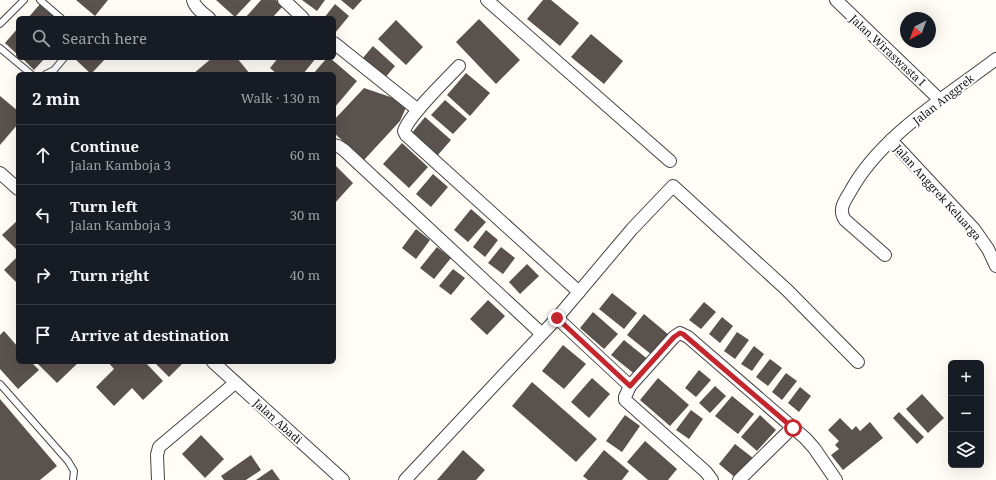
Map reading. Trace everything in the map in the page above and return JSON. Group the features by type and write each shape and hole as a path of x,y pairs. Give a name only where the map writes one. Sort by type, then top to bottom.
{"street":[{"path":"193,0 198,9 207,16"},
{"path":"284,0 298,16"},
{"path":"487,0 670,161"},
{"name":"Jalan Wiraswasta I","path":"836,0 940,100"},
{"path":"336,44 418,110"},
{"name":"Jalan Anggrek","path":"885,255 845,220 841,211 843,204 862,171 891,140 940,100 994,63"},
{"path":"459,66 418,110 405,128 404,131 406,135 579,292"},
{"name":"Jalan Anggrek Keluarga","path":"891,140 974,229 988,249 996,266"},
{"path":"336,146 344,150 542,334"},
{"path":"0,173 16,187"},
{"path":"405,480 557,318 632,229 673,186 787,290 858,362"},
{"path":"557,318 630,386"},
{"path":"709,476 625,400 630,386 674,337 680,333 793,428 814,448 836,480"},
{"name":"Jalan Abadi","path":"214,364 343,480"},
{"path":"158,480 157,455 160,447 235,383"},
{"path":"740,480 793,428"}],"lane":[{"path":"0,24 24,0"},
{"path":"40,0 58,16"},
{"path":"0,48 29,72"},
{"path":"50,72 54,70 62,60"},
{"path":"0,384 68,461 74,471 73,480"}],"building":[{"path":"76,0 108,0 95,16"},
{"path":"216,0 251,0 236,16 234,16"},
{"path":"261,0 276,0 283,6 274,16 247,16"},
{"path":"302,0 325,0 317,11"},
{"path":"341,0 362,0 353,10"},
{"path":"543,0 551,0 579,23 560,46 527,19"},
{"path":"40,4 55,16 30,16"},
{"path":"335,4 349,16 336,32 336,16 326,16"},
{"path":"479,19 520,60 496,84 456,42"},
{"path":"396,20 423,47 406,65 378,39"},
{"path":"16,30 16,53 5,43"},
{"path":"591,34 623,61 604,84 571,57"},
{"path":"373,46 395,66 384,79 362,59"},
{"path":"24,60 43,60 34,70"},
{"path":"76,60 104,60 93,72 89,72"},
{"path":"210,60 239,60 248,72 195,72"},
{"path":"276,60 314,60 305,72 275,72 270,68"},
{"path":"325,60 332,60 357,81 336,106 336,72 315,72"},
{"path":"466,73 490,93 470,116 447,95"},
{"path":"364,88 408,103 400,121 364,160 336,135 336,118"},
{"path":"0,96 16,109 16,126 0,145"},
{"path":"445,100 467,119 453,134 431,115"},
{"path":"425,117 451,140 437,156 411,134"},
{"path":"402,143 428,167 409,188 383,164"},
{"path":"336,166 353,183 336,202"},
{"path":"433,174 448,187 431,207 416,194"},
{"path":"471,209 486,222 468,242 454,230"},
{"path":"16,222 16,249 2,235"},
{"path":"416,229 430,240 416,259 402,248"},
{"path":"486,230 498,240 485,257 473,247"},
{"path":"437,247 451,258 434,279 420,268"},
{"path":"501,247 515,258 503,274 488,263"},
{"path":"16,258 16,282 4,270"},
{"path":"527,264 539,276 520,294 509,282"},
{"path":"453,269 465,278 451,295 439,286"},
{"path":"612,293 637,313 624,329 599,309"},
{"path":"488,300 505,316 487,335 470,319"},
{"path":"704,302 716,312 701,329 689,320"},
{"path":"593,312 618,334 604,349 580,328"},
{"path":"644,314 669,335 652,355 627,335"},
{"path":"722,317 733,326 720,343 709,334"},
{"path":"4,331 16,345 16,364 33,364 39,370 18,389 0,369 0,335"},
{"path":"737,332 749,340 735,359 724,351"},
{"path":"624,340 650,361 637,376 611,355"},
{"path":"563,345 586,364 564,389 542,371"},
{"path":"754,346 764,354 752,371 741,364"},
{"path":"770,359 782,368 768,386 756,377"},
{"path":"38,364 77,364 57,383"},
{"path":"110,364 147,364 163,381 143,400 132,388 114,406 96,387 114,369"},
{"path":"156,364 182,364 169,377"},
{"path":"699,370 711,380 696,397 685,388"},
{"path":"786,373 797,381 782,400 772,392"},
{"path":"592,378 610,394 589,418 571,402"},
{"path":"658,378 689,405 670,426 640,400"},
{"path":"532,382 597,439 576,462 512,406"},
{"path":"715,386 726,396 710,413 699,403"},
{"path":"800,387 811,396 799,412 788,403"},
{"path":"922,394 944,418 928,433 906,409"},
{"path":"732,396 754,414 738,434 715,416"},
{"path":"0,399 57,466 40,480 0,480"},
{"path":"691,410 703,419 689,439 676,430"},
{"path":"899,412 924,437 917,444 893,418"},
{"path":"625,415 640,426 622,452 606,441"},
{"path":"760,415 776,430 757,451 741,437"},
{"path":"840,418 852,430 856,426 860,431 870,422 883,438 843,470 831,455 839,449 835,445 839,441 828,430"},
{"path":"201,435 224,459 205,478 182,454"},
{"path":"645,441 677,469 668,480 648,480 627,462"},
{"path":"735,444 753,458 737,479 719,464"},
{"path":"463,450 485,470 476,480 437,480"},
{"path":"604,450 629,471 622,480 588,480 583,476"},
{"path":"251,455 261,470 246,480 224,480 221,476"},
{"path":"272,469 280,480 256,480"}],"route":[{"path":"557,318 630,386 676,335 680,333 683,334 793,428"}]}
